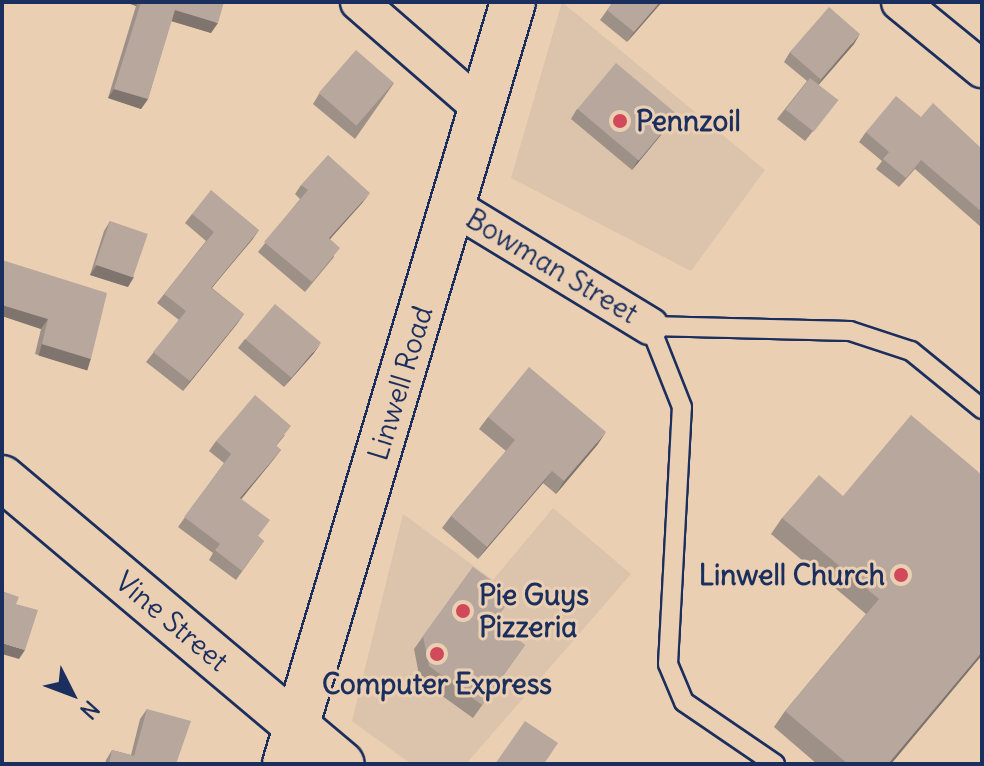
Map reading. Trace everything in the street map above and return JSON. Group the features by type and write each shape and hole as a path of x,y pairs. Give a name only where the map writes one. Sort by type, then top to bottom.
{"main road":[{"name":"Linwell Road","path":"291,745 513,2"},
{"name":"Vine Street","path":"2,478 291,745 342,764"}],"street":[{"path":"359,2 481,108"},
{"path":"900,2 982,69"},
{"name":"Bowman Street","path":"454,207 650,326"}],"lane":[{"path":"775,764 684,702 668,664 682,407 650,326 850,331 911,351 982,409"}],"shaded area":[{"path":"562,2 765,170 691,271 511,178"},
{"path":"553,508 631,574 466,764 411,764 352,721 403,514 493,580"}],"building":[{"path":"141,2 224,2 218,23 175,10 148,99 114,89"},
{"path":"613,2 660,2 634,32 607,10"},
{"path":"829,7 860,34 821,79 790,52"},
{"path":"356,50 394,83 356,126 319,93"},
{"name":"Pennzoil","path":"616,63 677,114 639,160 577,109"},
{"path":"810,78 838,100 814,132 785,110"},
{"path":"896,96 921,117 933,103 982,149 982,212 921,160 906,178 883,159 889,152 866,132"},
{"path":"328,155 370,193 329,238 340,248 312,282 264,242 308,190 301,185"},
{"path":"211,190 259,230 211,288 244,314 190,381 153,352 186,311 164,294 214,232 192,214"},
{"path":"110,221 148,234 133,278 95,264"},
{"path":"2,260 107,293 91,359 42,344 48,319 2,305"},
{"path":"275,304 321,343 291,378 245,339"},
{"path":"529,367 606,432 564,481 552,471 487,547 451,516 515,440 488,417"},
{"path":"255,395 291,426 276,445 281,450 240,498 270,520 258,536 264,541 242,571 215,550 220,544 184,517 231,454 216,441"},
{"name":"Linwell Church","path":"911,415 982,475 982,652 888,764 848,764 785,711 879,599 782,518 819,475 843,496"},
{"path":"473,567 513,596 494,622 525,645 482,705 429,666 423,636"},
{"path":"2,591 19,597 16,604 38,610 25,650 2,643"},
{"path":"147,709 191,721 176,764 109,764 112,750 134,756"},
{"path":"525,721 558,743 544,764 495,764"}],"place":[{"name":"Pennzoil","path":"620,121"},
{"name":"Linwell Church","path":"901,575"},
{"name":"Pie Guys Pizzeria","path":"463,611"},
{"name":"Computer Express","path":"437,654"}]}
